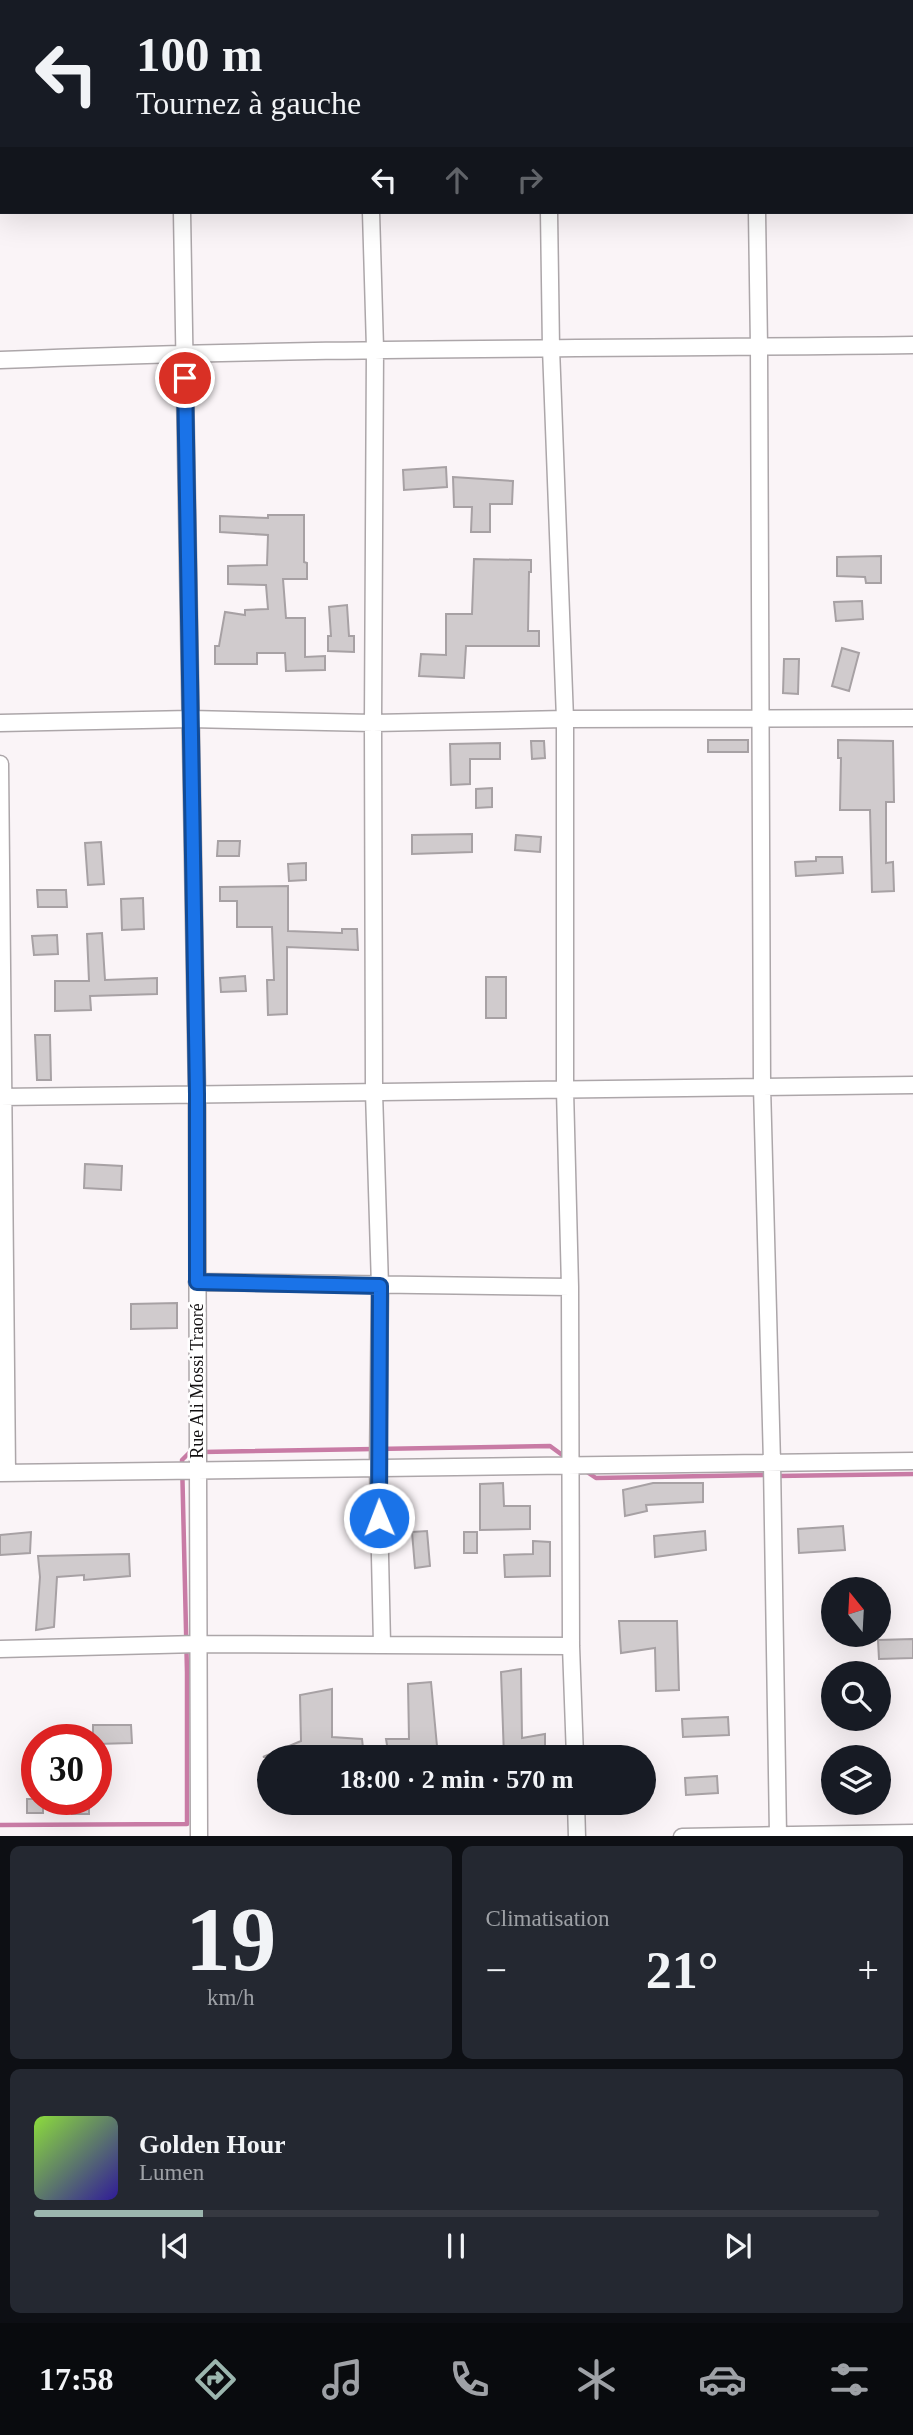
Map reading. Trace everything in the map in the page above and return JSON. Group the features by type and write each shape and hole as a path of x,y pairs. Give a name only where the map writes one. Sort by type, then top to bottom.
{"street":[{"name":"Rue Ali Mossi Traoré","path":"182,214 197,1094 199,1836"},
{"path":"371,214 375,348 374,1092 380,1286 378,1468 382,1644"},
{"path":"549,214 551,348 565,719 565,1090 575,1745"},
{"path":"757,214 760,347 762,1086 778,1835"},
{"path":"0,360 184,352 375,348 913,345"},
{"path":"0,723 190,719 373,723 565,719 913,718"},
{"path":"0,764 4,1473 913,1461"},
{"path":"2,1097 913,1085"},
{"path":"197,1282 570,1287"},
{"path":"0,1649 198,1644 572,1646"},
{"path":"576,1815 577,1836"},
{"path":"682,1836 913,1833"}],"building":[{"path":"446,467 447,487 404,490 403,470"},
{"path":"453,477 513,481 512,504 490,504 490,532 471,532 472,507 454,507"},
{"path":"268,515 304,515 304,562 307,563 307,579 283,579 286,618 305,618 305,657 325,656 325,670 286,671 285,653 257,653 257,664 215,664 215,646 219,646 225,612 245,615 245,610 268,609 266,585 228,584 228,566 267,565 268,535 220,532 220,516 268,518"},
{"path":"881,556 881,583 866,583 865,577 837,576 837,557"},
{"path":"474,559 531,560 528,631 539,631 539,646 466,646 464,678 419,676 421,654 446,655 446,614 472,614"},
{"path":"862,601 863,619 836,621 834,602"},
{"path":"347,605 349,636 354,636 354,652 328,651 328,636 331,636 329,607"},
{"path":"842,648 859,653 849,691 832,686"},
{"path":"784,659 799,659 798,694 783,693"},
{"path":"708,740 748,740 748,752 708,752"},
{"path":"838,740 893,741 894,802 886,802 886,863 893,862 894,891 872,892 870,810 840,810 841,758 838,758"},
{"path":"531,741 544,741 545,758 532,759"},
{"path":"500,743 500,759 470,759 470,784 451,785 450,744"},
{"path":"492,788 492,807 476,808 476,789"},
{"path":"472,834 472,852 412,854 412,835"},
{"path":"516,835 541,837 540,852 515,850"},
{"path":"218,841 240,841 239,856 217,856"},
{"path":"101,842 104,884 88,885 85,843"},
{"path":"816,857 842,857 843,873 796,876 795,862 816,861"},
{"path":"306,863 306,880 289,881 288,864"},
{"path":"288,886 288,931 342,933 342,929 357,929 358,950 287,947 287,1014 268,1015 267,980 274,980 272,927 237,927 237,901 220,901 220,887"},
{"path":"37,890 66,890 67,907 38,907"},
{"path":"143,898 144,929 122,930 121,899"},
{"path":"102,933 105,980 157,978 157,994 90,996 91,1010 55,1011 55,981 89,981 87,934"},
{"path":"57,935 58,954 34,955 32,936"},
{"path":"245,976 246,991 221,992 220,978"},
{"path":"486,977 506,977 506,1018 486,1018"},
{"path":"35,1035 50,1035 51,1080 37,1080"},
{"path":"85,1164 122,1166 121,1190 84,1188"},
{"path":"177,1303 177,1328 131,1329 131,1304"},
{"path":"503,1483 504,1506 530,1506 530,1529 480,1530 480,1484"},
{"path":"653,1483 703,1483 703,1502 646,1505 647,1511 625,1516 623,1490"},
{"path":"843,1526 845,1550 799,1553 798,1529"},
{"path":"427,1531 430,1566 415,1568 412,1532"},
{"path":"705,1531 706,1550 655,1557 654,1536"},
{"path":"31,1532 30,1553 0,1555 0,1535"},
{"path":"464,1532 477,1532 477,1553 464,1553"},
{"path":"533,1541 550,1542 550,1576 505,1577 504,1555 533,1554"},
{"path":"129,1554 130,1576 84,1580 84,1575 57,1577 54,1627 36,1630 40,1577 38,1556"},
{"path":"619,1621 677,1621 679,1690 656,1691 655,1648 621,1653"},
{"path":"913,1639 913,1658 879,1659 878,1647 891,1647 891,1640"},
{"path":"521,1669 522,1738 545,1734 545,1745 504,1745 501,1672"},
{"path":"431,1682 437,1745 387,1745 386,1739 409,1739 408,1684"},
{"path":"332,1689 332,1737 362,1739 363,1745 292,1745 301,1741 300,1695"},
{"path":"728,1717 729,1735 683,1737 682,1719"},
{"path":"112,1725 131,1725 132,1743 112,1744"},
{"path":"717,1776 718,1793 686,1795 685,1778"}],"waterway":[{"path":"203,1452 550,1446 565,1457"},
{"path":"0,1825 187,1824 182,1460 190,1452 194,1452"},
{"path":"584,1470 596,1478 768,1475"},
{"path":"777,1476 913,1474"}],"route":[{"path":"185,378 197,1094 197,1282 380,1286 379,1518"}]}
